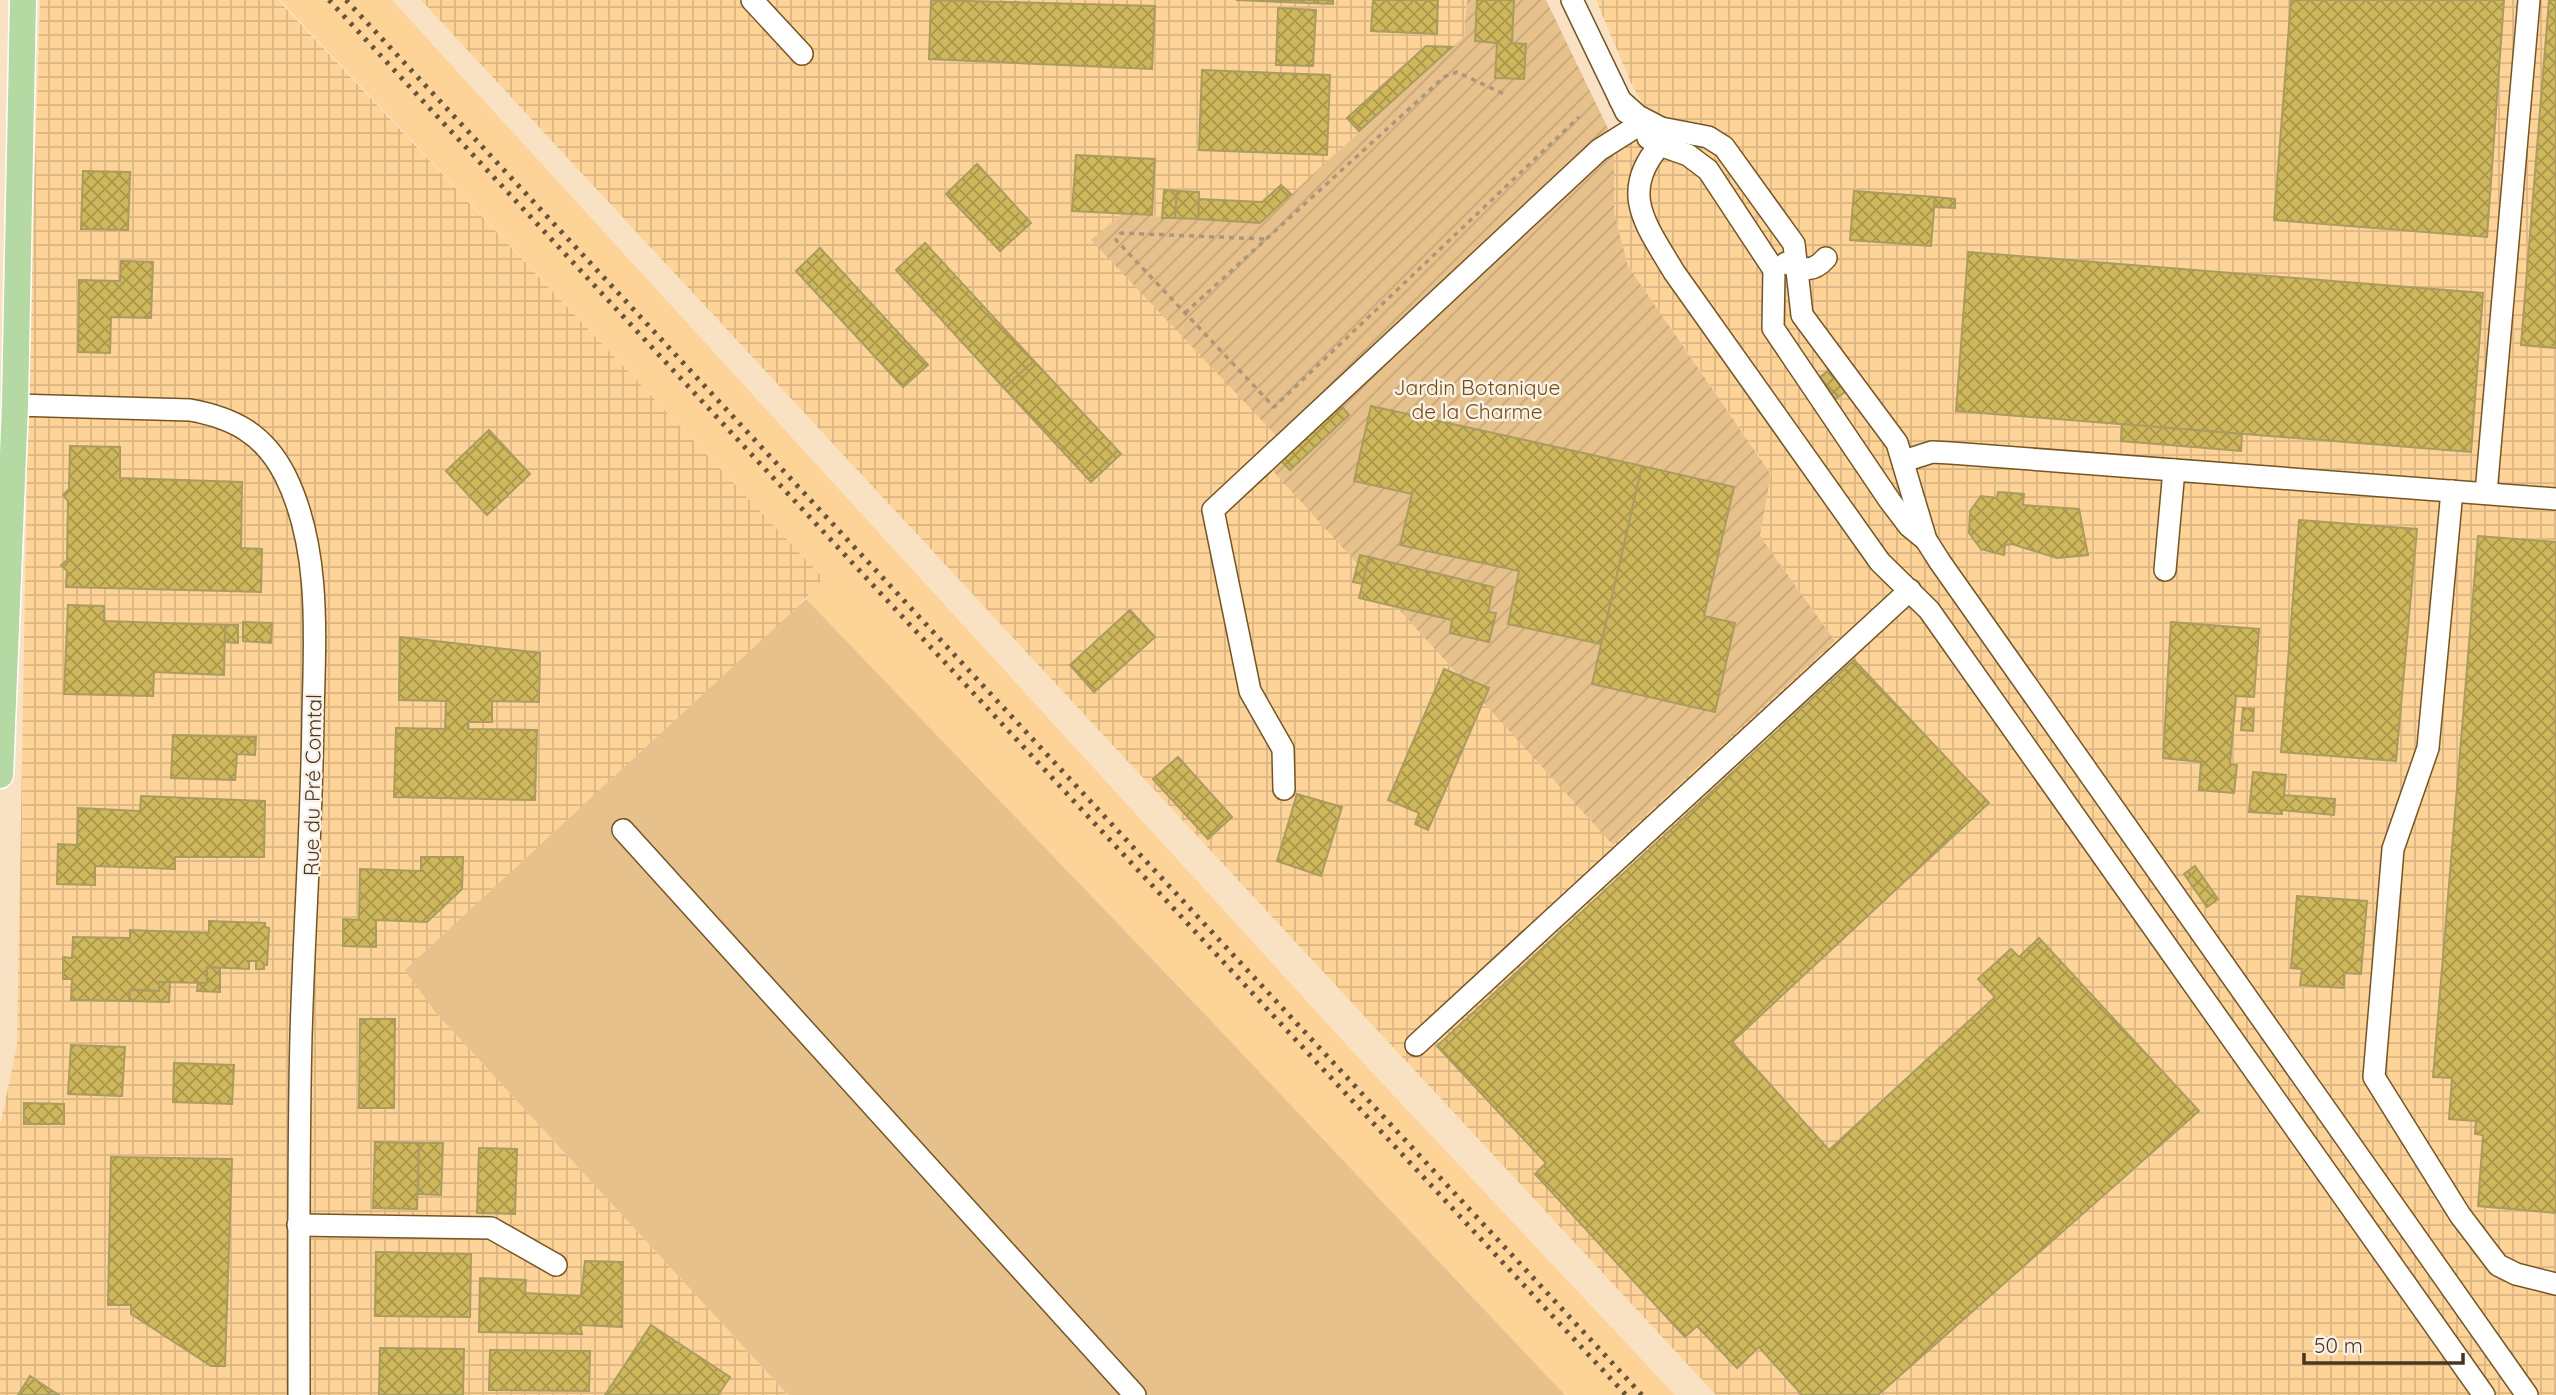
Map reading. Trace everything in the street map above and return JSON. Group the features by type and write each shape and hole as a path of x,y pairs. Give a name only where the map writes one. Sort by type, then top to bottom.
{"main road":[{"path":"0,775 15,405 23,0"}],"street":[{"path":"751,0 802,54"},
{"path":"1572,0 1634,128 1660,145 1688,155 1708,170 1774,270 1773,328 1889,501 1909,526 1926,540 2035,701 2527,1395"},
{"path":"2486,493 2529,0"},
{"path":"1620,100 1638,116 1661,128 1708,137 1724,147 1794,244 1799,268 1798,303 1802,315 1900,452 1926,540"},
{"path":"1284,789 1283,749 1250,691 1213,510 1599,150 1634,128"},
{"path":"1660,145 1643,165 1638,198 1650,230 1674,272 1880,562 1929,610 2484,1395"},
{"path":"1754,239 1785,263 1807,271 1818,268 1826,258"},
{"name":"Rue du Pré Comtal","path":"15,405 190,410 241,424 256,435 285,476 297,507 309,555 315,636 312,847 301,1034 299,1395"},
{"path":"1900,452 2556,499"},
{"path":"2165,570 2174,470"},
{"path":"2452,491 2428,748 2393,849 2374,1077 2460,1215 2498,1265 2516,1274 2556,1284"},
{"path":"1416,1045 1910,590"},
{"path":"623,830 1135,1395"},
{"path":"298,1225 492,1228 556,1265"}],"path":[{"path":"1185,313 1444,77 1457,72 1504,94"},
{"path":"1264,239 1121,233 1116,240 1273,407 1579,117"}],"shaded area":[{"path":"40,0 278,0 823,578 436,1013 788,1395 0,1395 0,1126 17,1045 29,358"},
{"path":"280,0 392,0 1367,1067 1675,1395 1565,1395 1199,1008 806,599 812,567"},
{"path":"421,0 1467,0 1464,36 1260,223 1122,214 1835,641 1760,536 1771,473 1628,266 1614,212 1614,141 1650,117 1631,83 1596,0 2556,0 2556,1395 1716,1395"}],"green space":[{"name":"Jardin Botanique de la Charme","path":"1467,0 1546,0 1614,141 1614,212 1628,266 1771,474 1760,536 1835,641 1613,845 1264,461 1283,443 1091,240 1122,214 1260,223 1464,36"},
{"path":"806,599 1199,1008 1565,1395 788,1395 436,1013 405,970"}],"building":[{"path":"931,0 1155,6 1152,69 929,59"},
{"path":"1236,0 1333,0 1333,4"},
{"path":"1373,0 1438,0 1437,34 1371,31"},
{"path":"1477,0 1514,0 1512,43 1526,44 1524,79 1495,78 1497,43 1475,41"},
{"path":"2291,0 2504,0 2487,237 2274,220"},
{"path":"2549,0 2556,0 2556,348 2521,345"},
{"path":"1278,8 1316,10 1313,66 1276,65"},
{"path":"1426,46 1452,47 1359,131 1347,118"},
{"path":"1202,70 1330,75 1327,155 1199,150"},
{"path":"1076,155 1155,159 1152,215 1072,211"},
{"path":"977,164 1031,223 1000,251 946,194"},
{"path":"83,171 130,172 128,230 81,229"},
{"path":"1281,185 1291,194 1260,223 1198,219 1199,199 1262,202"},
{"path":"1164,190 1177,191 1175,218 1162,218"},
{"path":"1177,191 1199,192 1198,219 1175,218"},
{"path":"1854,191 1935,197 1931,246 1850,240"},
{"path":"1935,197 1955,199 1955,208 1934,207"},
{"path":"925,243 1034,361 1004,388 896,270"},
{"path":"820,248 928,365 903,387 796,271"},
{"path":"1968,252 2483,293 2471,452 1956,411"},
{"path":"121,261 153,262 151,318 111,317 110,353 78,352 79,280 120,281"},
{"path":"1034,361 1121,454 1091,482 1004,388"},
{"path":"1832,368 1848,390 1835,399 1820,377"},
{"path":"1341,406 1349,415 1290,470 1281,461"},
{"path":"1371,406 1642,466 1601,644 1508,624 1519,571 1400,545 1412,494 1354,481"},
{"path":"2122,424 2242,434 2241,451 2121,441"},
{"path":"489,430 530,474 487,515 446,471"},
{"path":"70,446 120,447 120,478 242,482 241,548 262,549 261,592 66,587 67,571 61,565 67,560 68,501 63,495 69,489"},
{"path":"1642,466 1734,487 1704,616 1735,623 1715,712 1592,684"},
{"path":"1998,492 2024,494 2023,505 2079,509 2088,555 2057,558 2012,544 2005,545 2004,555 1981,549 1969,533 1970,511 1981,496 1997,498"},
{"path":"2299,520 2417,529 2396,761 2281,752"},
{"path":"2478,536 2556,542 2556,1213 2478,1206 2483,1135 2475,1134 2476,1121 2449,1119 2452,1078 2433,1077"},
{"path":"1360,555 1369,557 1363,584 1353,582"},
{"path":"1369,557 1493,587 1488,612 1496,613 1489,642 1450,633 1452,620 1359,598"},
{"path":"68,605 104,606 104,621 225,625 224,675 154,672 153,696 64,694"},
{"path":"1130,610 1155,637 1094,692 1070,665"},
{"path":"243,622 272,623 271,643 243,641"},
{"path":"2171,622 2259,629 2254,697 2236,696 2230,764 2237,765 2234,793 2199,790 2201,762 2163,758"},
{"path":"225,625 238,625 238,643 225,642"},
{"path":"400,637 540,653 539,702 492,701 492,722 468,722 468,729 537,730 535,800 394,797 396,728 445,729 446,701 399,700"},
{"path":"1854,660 1989,803 1732,1042 1829,1150 1995,997 1978,979 2011,949 2019,957 2039,938 2199,1111 1878,1395 1802,1395 1759,1347 1737,1368 1697,1326 1685,1337 1535,1174 1546,1163 1437,1046"},
{"path":"1444,669 1489,688 1428,830 1415,824 1419,813 1388,800"},
{"path":"2243,708 2254,709 2253,731 2241,730"},
{"path":"173,735 256,737 255,755 237,754 235,780 171,778"},
{"path":"1178,757 1232,817 1208,839 1153,779"},
{"path":"2253,772 2286,775 2284,795 2335,799 2334,815 2282,810 2282,814 2249,812"},
{"path":"1297,794 1342,807 1321,876 1277,861"},
{"path":"141,796 265,801 264,857 175,857 175,869 95,866 95,885 57,884 58,844 77,845 78,808 140,811"},
{"path":"421,857 463,857 462,889 427,922 376,920 376,947 343,946 343,919 359,920 360,869 421,871"},
{"path":"2195,866 2218,899 2207,907 2184,874"},
{"path":"2297,896 2367,901 2361,974 2344,973 2344,988 2300,985 2302,969 2291,968"},
{"path":"209,921 265,923 265,927 269,928 267,965 264,965 264,969 256,969 256,961 249,961 249,969 207,967 207,983 159,982 159,991 130,990 129,1001 71,1000 72,979 63,979 63,957 72,958 73,937 130,938 130,930 209,933"},
{"path":"207,967 220,968 220,992 197,991 198,983 207,983"},
{"path":"159,982 170,982 169,1002 129,1001 130,990 159,991"},
{"path":"360,1019 395,1019 394,1108 359,1108"},
{"path":"71,1045 125,1047 122,1096 68,1094"},
{"path":"174,1063 234,1065 232,1104 173,1102"},
{"path":"24,1103 64,1104 64,1124 24,1124"},
{"path":"375,1142 419,1143 417,1209 373,1208"},
{"path":"419,1143 443,1143 441,1195 418,1194"},
{"path":"479,1148 517,1149 515,1214 477,1213"},
{"path":"111,1157 232,1159 225,1366 211,1366 131,1314 131,1305 108,1305"},
{"path":"376,1252 471,1254 470,1317 375,1316"},
{"path":"585,1261 623,1262 622,1327 580,1325 582,1334 479,1332 480,1278 526,1280 525,1293 581,1296"},
{"path":"651,1325 730,1377 718,1395 605,1395"},
{"path":"380,1348 464,1349 463,1395 379,1395"},
{"path":"490,1350 590,1351 589,1391 489,1390"},
{"path":"30,1376 48,1388 59,1395 18,1395"}],"railway":[{"path":"329,0 1626,1395"},
{"path":"346,0 1642,1395"}]}
